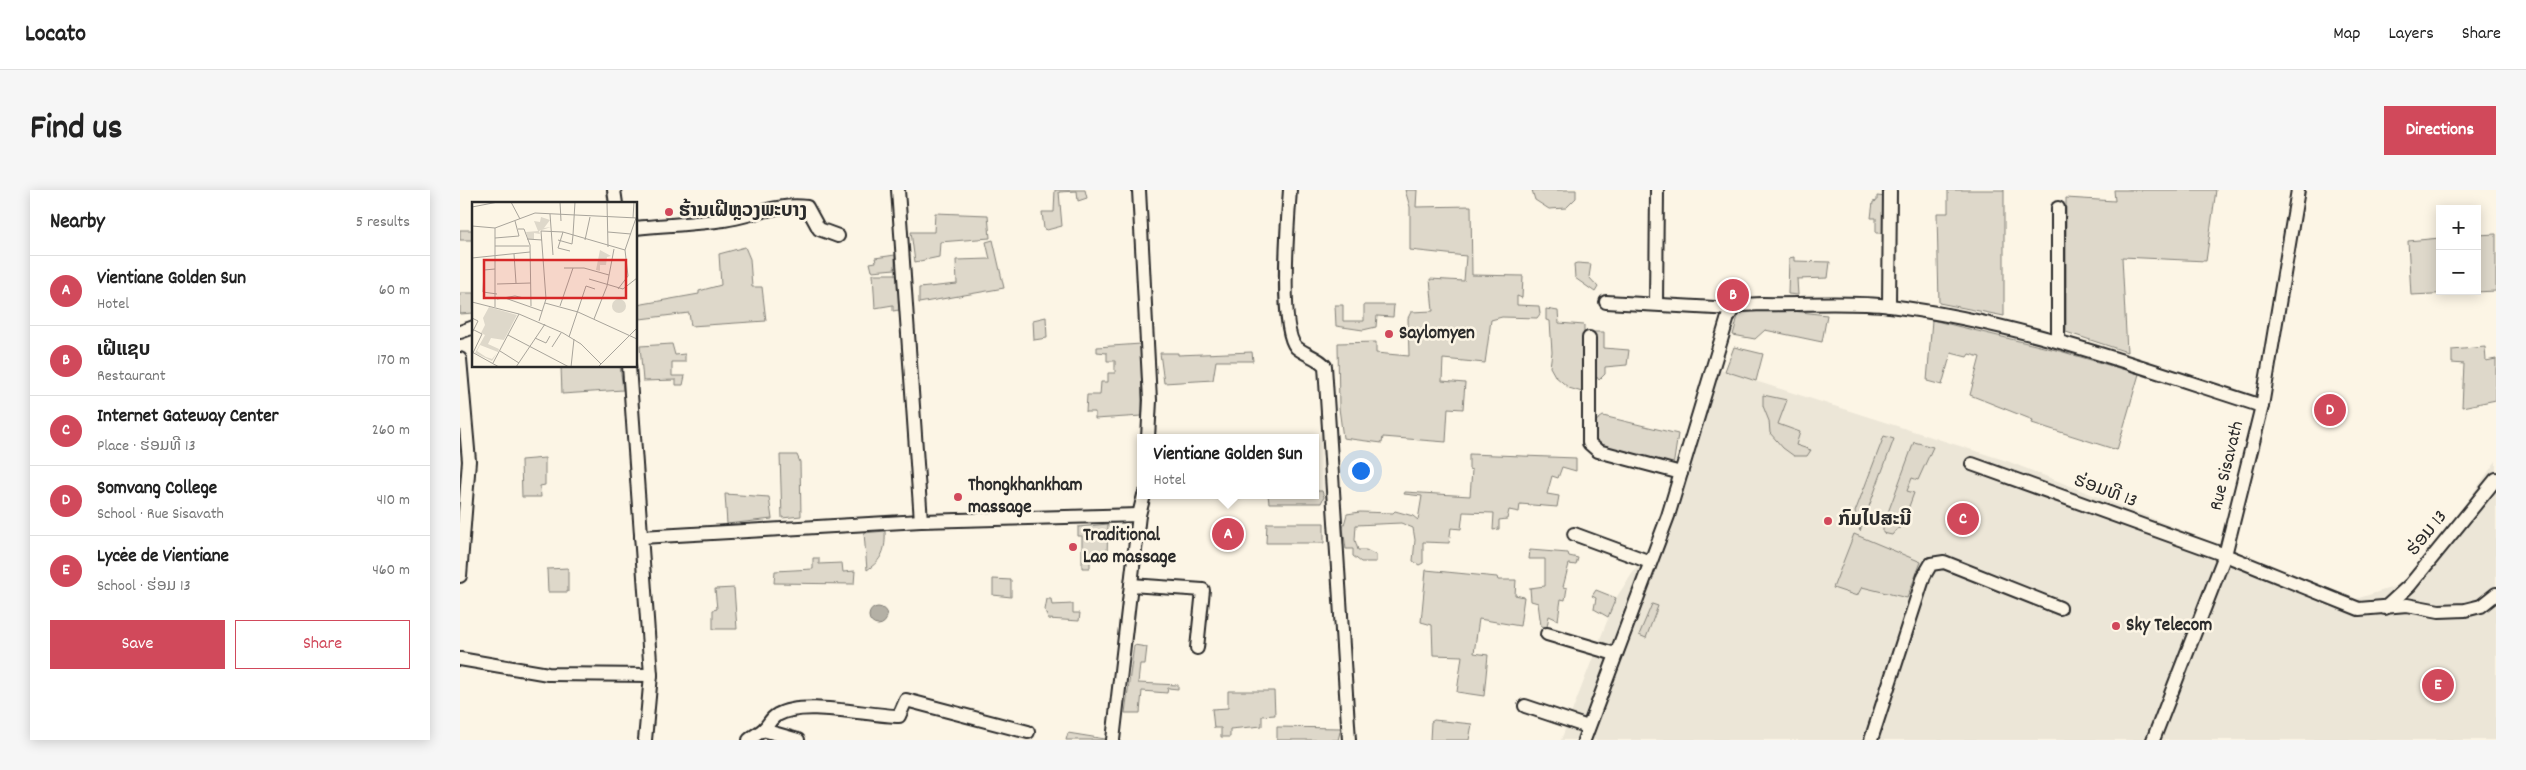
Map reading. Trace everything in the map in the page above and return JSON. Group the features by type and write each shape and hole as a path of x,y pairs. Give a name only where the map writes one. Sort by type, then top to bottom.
{"street":[{"path":"898,190 921,521"},
{"path":"1139,190 1150,400 1148,434"},
{"path":"1290,190 1287,240 1287,314 1297,347 1325,366 1349,740"},
{"path":"1656,304 1657,190"},
{"path":"1889,306 1890,190"},
{"name":"Rue Sisavath","path":"2153,740 2224,555 2262,406 2298,190"},
{"path":"638,228 725,220 761,211 800,206 807,207 819,229 838,236"},
{"path":"2058,208 2058,341"},
{"path":"1606,302 1733,309 1742,305 1762,304 1889,306 1996,324 2058,341 2262,406"},
{"path":"1584,740 1681,473 1728,317 1733,309"},
{"path":"1589,338 1589,443 1598,451 1681,473"},
{"path":"460,359 469,461 468,505 460,576"},
{"path":"629,368 651,675 645,740"},
{"name":"ຮ່ອມທີ 13","path":"1972,464 2224,555 2359,609 2407,605 2439,611 2466,610 2481,606 2496,594"},
{"name":"ຮ່ອມ 13","path":"2385,608 2410,585 2496,480"},
{"path":"1113,740 1143,499"},
{"path":"641,537 921,521 1140,515"},
{"path":"1574,534 1650,562"},
{"path":"1871,740 1924,576 1931,564 1944,562 2060,608"},
{"path":"1132,585 1203,590 1198,648"},
{"path":"1547,634 1615,654"},
{"path":"460,659 548,674 651,675"},
{"path":"749,740 763,730 777,714 788,711 798,709 857,711 899,716 904,702 911,700 1028,732"},
{"path":"1525,706 1588,727"},
{"path":"763,730 798,740"}],"shaded area":[{"path":"1055,190 1085,190 1087,198 1078,201 1077,191 1059,192 1062,226 1047,230 1044,229 1042,212 1054,212"},
{"path":"1405,190 1417,190 1416,207 1471,206 1472,275 1523,276 1522,298 1517,296 1517,305 1539,306 1540,314 1537,318 1502,317 1491,320 1485,363 1443,359 1442,381 1465,383 1463,409 1448,408 1446,442 1383,437 1382,443 1343,438 1339,408 1338,343 1376,342 1376,353 1409,356 1408,318 1411,312 1433,311 1430,279 1464,281 1466,256 1410,250 1410,207"},
{"path":"1532,190 1576,190 1576,198 1566,208 1549,209 1535,200"},
{"path":"1948,190 2004,190 2004,316 1939,303 1937,213 1948,213"},
{"path":"2114,190 2216,190 2206,261 2122,257 2127,352 2066,332 2066,198 2115,201"},
{"path":"1877,196 1886,197 1885,233 1876,233 1876,218 1871,218 1873,202 1877,201"},
{"path":"935,213 988,215 990,238 940,242 939,257 915,262 911,232 934,232"},
{"path":"460,230 472,230 472,240 460,240"},
{"path":"2496,234 2496,291 2481,292 2481,235"},
{"path":"2436,238 2436,294 2411,295 2408,241"},
{"path":"993,240 1004,288 919,303 919,288 957,284 956,260 990,259 986,242"},
{"path":"745,247 750,259 752,287 762,287 766,321 691,326 689,313 640,319 638,305 699,294 699,291 721,285 719,254"},
{"path":"895,255 895,269 872,271 870,263 876,262 875,258"},
{"path":"1794,257 1794,261 1830,262 1828,278 1797,279 1798,295 1788,294 1789,258"},
{"path":"1574,264 1591,264 1589,277 1598,287 1595,292 1575,278"},
{"path":"873,274 898,274 899,310 893,311 893,305 875,308"},
{"path":"460,293 472,293 472,313 460,314"},
{"path":"1335,305 1343,305 1343,321 1364,321 1364,305 1394,305 1393,317 1377,316 1376,327 1363,330 1336,326"},
{"path":"1757,307 1827,315 1822,342 1765,330 1755,339 1733,335 1739,312"},
{"path":"1546,309 1558,311 1559,323 1584,325 1584,332 1604,332 1604,348 1629,350 1627,365 1605,367 1605,374 1599,380 1587,364 1586,385 1582,392 1569,388 1555,376 1550,367 1552,352 1550,321 1546,320"},
{"path":"1046,317 1047,338 1034,340 1033,320"},
{"path":"1932,320 2060,351 2139,374 2117,450 2032,423 2033,420 1970,395 1980,357 1969,354 1967,357 1951,353 1942,385 1927,381"},
{"path":"672,344 675,355 685,354 685,362 672,362 672,376 685,376 683,385 676,385 676,380 643,381 640,346"},
{"path":"1141,344 1142,416 1095,419 1095,412 1086,412 1087,395 1100,395 1101,382 1108,382 1108,373 1115,373 1115,361 1107,361 1107,353 1097,352 1097,347"},
{"path":"1734,347 1763,354 1756,381 1725,371"},
{"path":"2485,347 2486,361 2496,359 2496,400 2462,407 2464,364 2452,363 2452,350"},
{"path":"1252,352 1253,361 1216,361 1213,380 1164,383 1160,353 1178,353 1178,355"},
{"path":"1708,366 2007,461 2356,599 2400,585 2449,527 2496,461 2496,740 1561,740 1616,598 1658,535"},
{"path":"561,368 620,368 623,390 562,394"},
{"path":"1763,395 1787,400 1778,424 1800,432 1796,445 1811,450 1807,456 1794,456 1783,448 1770,433 1769,421 1763,406"},
{"path":"1603,416 1678,434 1673,467 1602,450 1595,437 1596,421"},
{"path":"1884,436 1894,439 1860,531 1855,512"},
{"path":"1914,442 1933,447 1918,480 1912,478 1907,491 1914,493 1901,528 1897,529 1892,535 1883,533 1883,526"},
{"path":"1469,454 1576,458 1576,471 1562,467 1558,478 1552,476 1547,494 1559,496 1557,507 1520,504 1519,512 1509,510 1507,519 1499,520 1499,529 1493,530 1494,513 1463,512 1461,529 1451,528 1449,543 1423,542 1423,563 1419,565 1413,561 1415,540 1413,528 1401,523 1356,525 1355,540 1358,550 1366,550 1376,555 1376,562 1361,562 1353,556 1353,549 1346,549 1343,528 1347,514 1360,512 1393,513 1395,511 1413,516 1418,520 1422,496 1404,494 1405,492 1470,496 1472,470 1469,469"},
{"path":"780,455 797,455 800,462 801,516 782,518"},
{"path":"545,458 545,485 540,486 541,497 522,497 521,460"},
{"path":"1319,491 1322,491 1324,497 1321,503 1269,503 1268,499 1319,499"},
{"path":"725,494 769,497 772,519 727,524"},
{"path":"1267,523 1324,523 1324,543 1266,543"},
{"path":"1108,524 1107,556 1090,555 1090,568 1082,568 1082,536 1078,536 1078,527"},
{"path":"885,531 885,544 882,554 867,570 864,533"},
{"path":"1854,534 1921,562 1907,598 1862,587 1857,596 1833,588"},
{"path":"1530,550 1568,553 1569,556 1578,558 1576,565 1569,564 1563,587 1567,588 1565,600 1561,599 1558,620 1549,616 1547,627 1541,626 1538,603 1531,601 1530,588 1545,586 1545,559 1529,559"},
{"path":"813,558 819,558 819,564 842,563 843,572 855,571 854,584 774,583 775,571 813,569"},
{"path":"568,568 568,592 548,592 547,569"},
{"path":"1426,570 1497,577 1498,580 1516,580 1515,595 1524,597 1520,626 1479,619 1474,653 1488,655 1484,696 1457,692 1462,656 1433,655 1432,625 1421,622"},
{"path":"993,579 1011,580 1011,597 993,595"},
{"path":"734,588 737,629 713,629 713,610 717,609 715,589"},
{"path":"1596,590 1616,598 1608,617 1594,609 1596,598 1592,596"},
{"path":"1047,599 1051,599 1052,605 1073,604 1073,613 1080,613 1079,621 1048,619 1045,610"},
{"path":"1652,604 1658,606 1646,638 1639,635"},
{"path":"878,607 884,610 887,616 884,622 878,625 872,622 869,616 872,610"},
{"path":"1134,645 1147,647 1145,664 1140,664 1138,683 1178,685 1178,689 1168,688 1167,693 1142,691 1140,713 1125,713"},
{"path":"1228,691 1274,691 1275,715 1262,716 1262,726 1230,729 1230,737 1221,737 1221,728 1214,728 1212,709 1228,708"},
{"path":"1434,720 1472,724 1469,740 1430,740 1431,722"},
{"path":"1277,727 1341,728 1338,740 1277,740"},
{"path":"1068,733 1105,739 1105,740 1066,740"}],"place":[{"name":"ຮ້ານເຝີຫຼວງພະບາງ","path":"669,212"},
{"name":"ເຝີແຊບ","path":"1733,295"},
{"name":"Saylomyen","path":"1389,334"},
{"name":"Somvang College","path":"2330,410"},
{"name":"Thongkhankham massage","path":"958,497"},
{"name":"Internet Gateway Center","path":"1963,519"},
{"name":"ກົມໄປສະນີ","path":"1828,521"},
{"name":"Vientiane Golden Sun","path":"1228,534"},
{"name":"Traditional Lao massage","path":"1073,547"},
{"name":"Sky Telecom","path":"2116,626"},
{"name":"Lycėe de Vientiane","path":"2438,685"}]}
